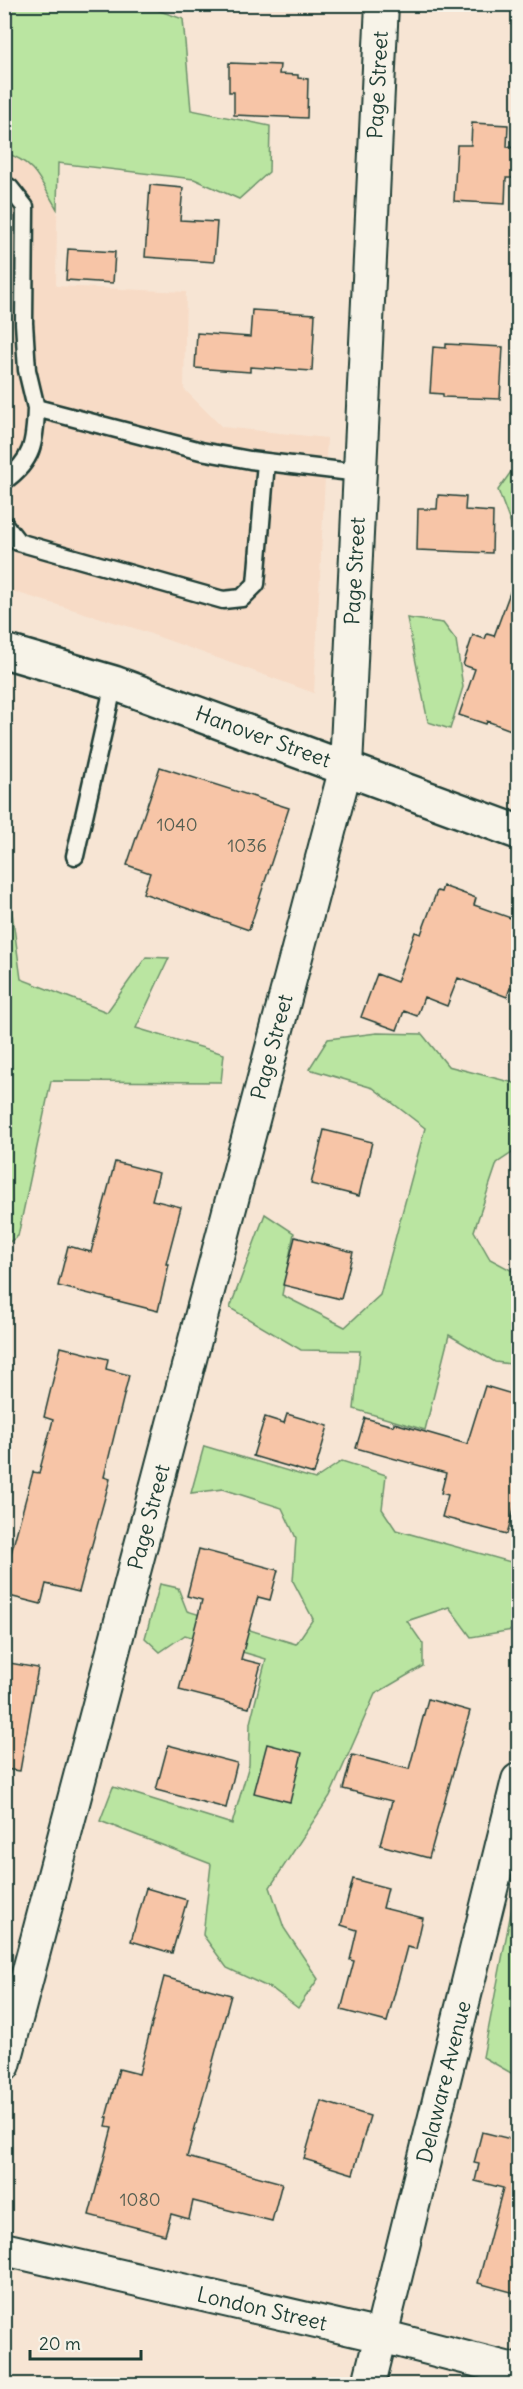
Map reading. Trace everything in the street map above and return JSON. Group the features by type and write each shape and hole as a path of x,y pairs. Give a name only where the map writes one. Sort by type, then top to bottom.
{"main road":[{"name":"Hanover Street","path":"4,651 114,683 519,831"}],"street":[{"name":"Page Street","path":"4,2065 346,767 382,4"},
{"name":"Delaware Avenue","path":"369,2385 519,1780"},
{"name":"London Street","path":"4,2249 381,2336 519,2371"}],"lane":[{"path":"4,184 25,207 24,335 27,370 36,408 35,435 29,454 20,470 4,482"},
{"path":"36,408 201,451 266,462 359,473"},
{"path":"4,524 18,542 223,600 242,598 256,584 266,462"},
{"path":"75,856 114,683"}],"shaded area":[{"path":"5,119 58,163 56,286 186,292 184,389 222,427 327,438 314,693 137,629 5,589"}],"green space":[{"path":"4,5 77,5 157,10 183,19 191,110 270,126 269,172 239,199 194,179 58,163 57,209 31,168 5,153"},
{"path":"518,462 518,531 513,530 498,490"},
{"path":"407,618 443,623 456,640 463,687 450,729 428,722"},
{"path":"4,853 21,979 107,1012 146,957 169,958 136,1028 224,1054 221,1082 51,1081 18,1236 5,1245"},
{"path":"377,1033 422,1034 448,1066 518,1084 518,1149 497,1163 474,1231 490,1259 518,1274 518,1365 495,1362 449,1335 425,1430 354,1409 360,1351 301,1350 230,1308 265,1214 294,1233 282,1295 345,1327 380,1295 425,1128 373,1088 309,1069 328,1039"},
{"path":"204,1446 315,1479 342,1461 386,1475 382,1509 396,1530 518,1564 518,1629 471,1637 449,1607 407,1621 423,1644 423,1666 375,1694 330,1796 270,1887 284,1928 318,1979 298,2008 274,1990 227,1968 203,1935 211,1864 100,1821 113,1787 232,1824 249,1765 250,1723 266,1659 185,1635 160,1652 145,1638 160,1584 178,1588 187,1611 296,1644 313,1619 293,1581 296,1538 282,1508 223,1489 191,1493"},
{"path":"518,1876 518,2077 483,2057"}],"building":[{"path":"229,63 280,65 279,74 298,75 298,78 308,79 307,118 234,115 234,92 229,92"},
{"path":"472,123 508,125 507,147 519,148 519,178 506,178 505,204 454,201 457,145 471,145"},
{"path":"150,185 183,188 180,220 217,222 214,262 145,257"},
{"path":"68,249 115,252 113,283 66,280"},
{"path":"252,310 315,314 312,371 250,367 250,372 195,368 197,333 250,337"},
{"path":"446,344 503,347 500,399 443,397 443,394 430,393 433,347 446,348"},
{"path":"438,495 466,497 465,510 493,512 492,553 417,550 418,509 437,509"},
{"path":"515,579 519,580 519,709 511,730 487,721 486,724 459,715 475,669 463,665 473,635 485,639 487,634 494,636"},
{"path":"160,767 289,808 249,930 143,893 150,873 127,865"},
{"path":"443,886 476,898 474,905 519,921 519,991 510,988 507,997 458,978 447,1006 424,997 417,1016 404,1011 397,1030 361,1017 377,974 397,982 415,932 421,934 437,891 441,892"},
{"path":"324,1130 372,1142 359,1196 311,1184"},
{"path":"115,1162 159,1173 152,1200 181,1207 166,1264 169,1264 158,1311 58,1286 68,1246 91,1252"},
{"path":"295,1237 353,1252 341,1299 283,1285"},
{"path":"61,1347 108,1359 106,1369 129,1375 104,1477 110,1479 79,1592 46,1584 41,1604 5,1595 11,1573 6,1572 33,1472 39,1473 53,1420 44,1417"},
{"path":"485,1386 519,1396 519,1491 507,1534 442,1517 448,1495 441,1493 446,1473 356,1448 365,1418 393,1426 394,1423 467,1444"},
{"path":"287,1414 328,1426 314,1474 253,1456 265,1417 284,1423"},
{"path":"199,1549 278,1570 270,1600 258,1597 241,1659 261,1664 249,1708 179,1690 202,1600 187,1596"},
{"path":"4,1662 38,1668 20,1771 4,1769"},
{"path":"428,1699 470,1711 429,1858 380,1845 392,1801 343,1789 352,1755 409,1769"},
{"path":"267,1744 302,1753 290,1802 254,1793"},
{"path":"168,1745 237,1763 226,1808 156,1790"},
{"path":"353,1879 388,1888 383,1908 423,1918 416,1949 407,1947 387,2022 341,2010 354,1961 350,1960 357,1930 341,1925"},
{"path":"146,1888 187,1900 172,1953 131,1941"},
{"path":"164,1977 231,1995 187,2157 282,2183 272,2221 193,2201 189,2219 171,2214 165,2235 89,2215 112,2128 106,2127 108,2117 106,2117 119,2069 139,2074"},
{"path":"321,2101 370,2116 353,2174 304,2159"},
{"path":"482,2132 519,2141 519,2294 478,2283 503,2188 475,2181 479,2164 474,2163"}]}
